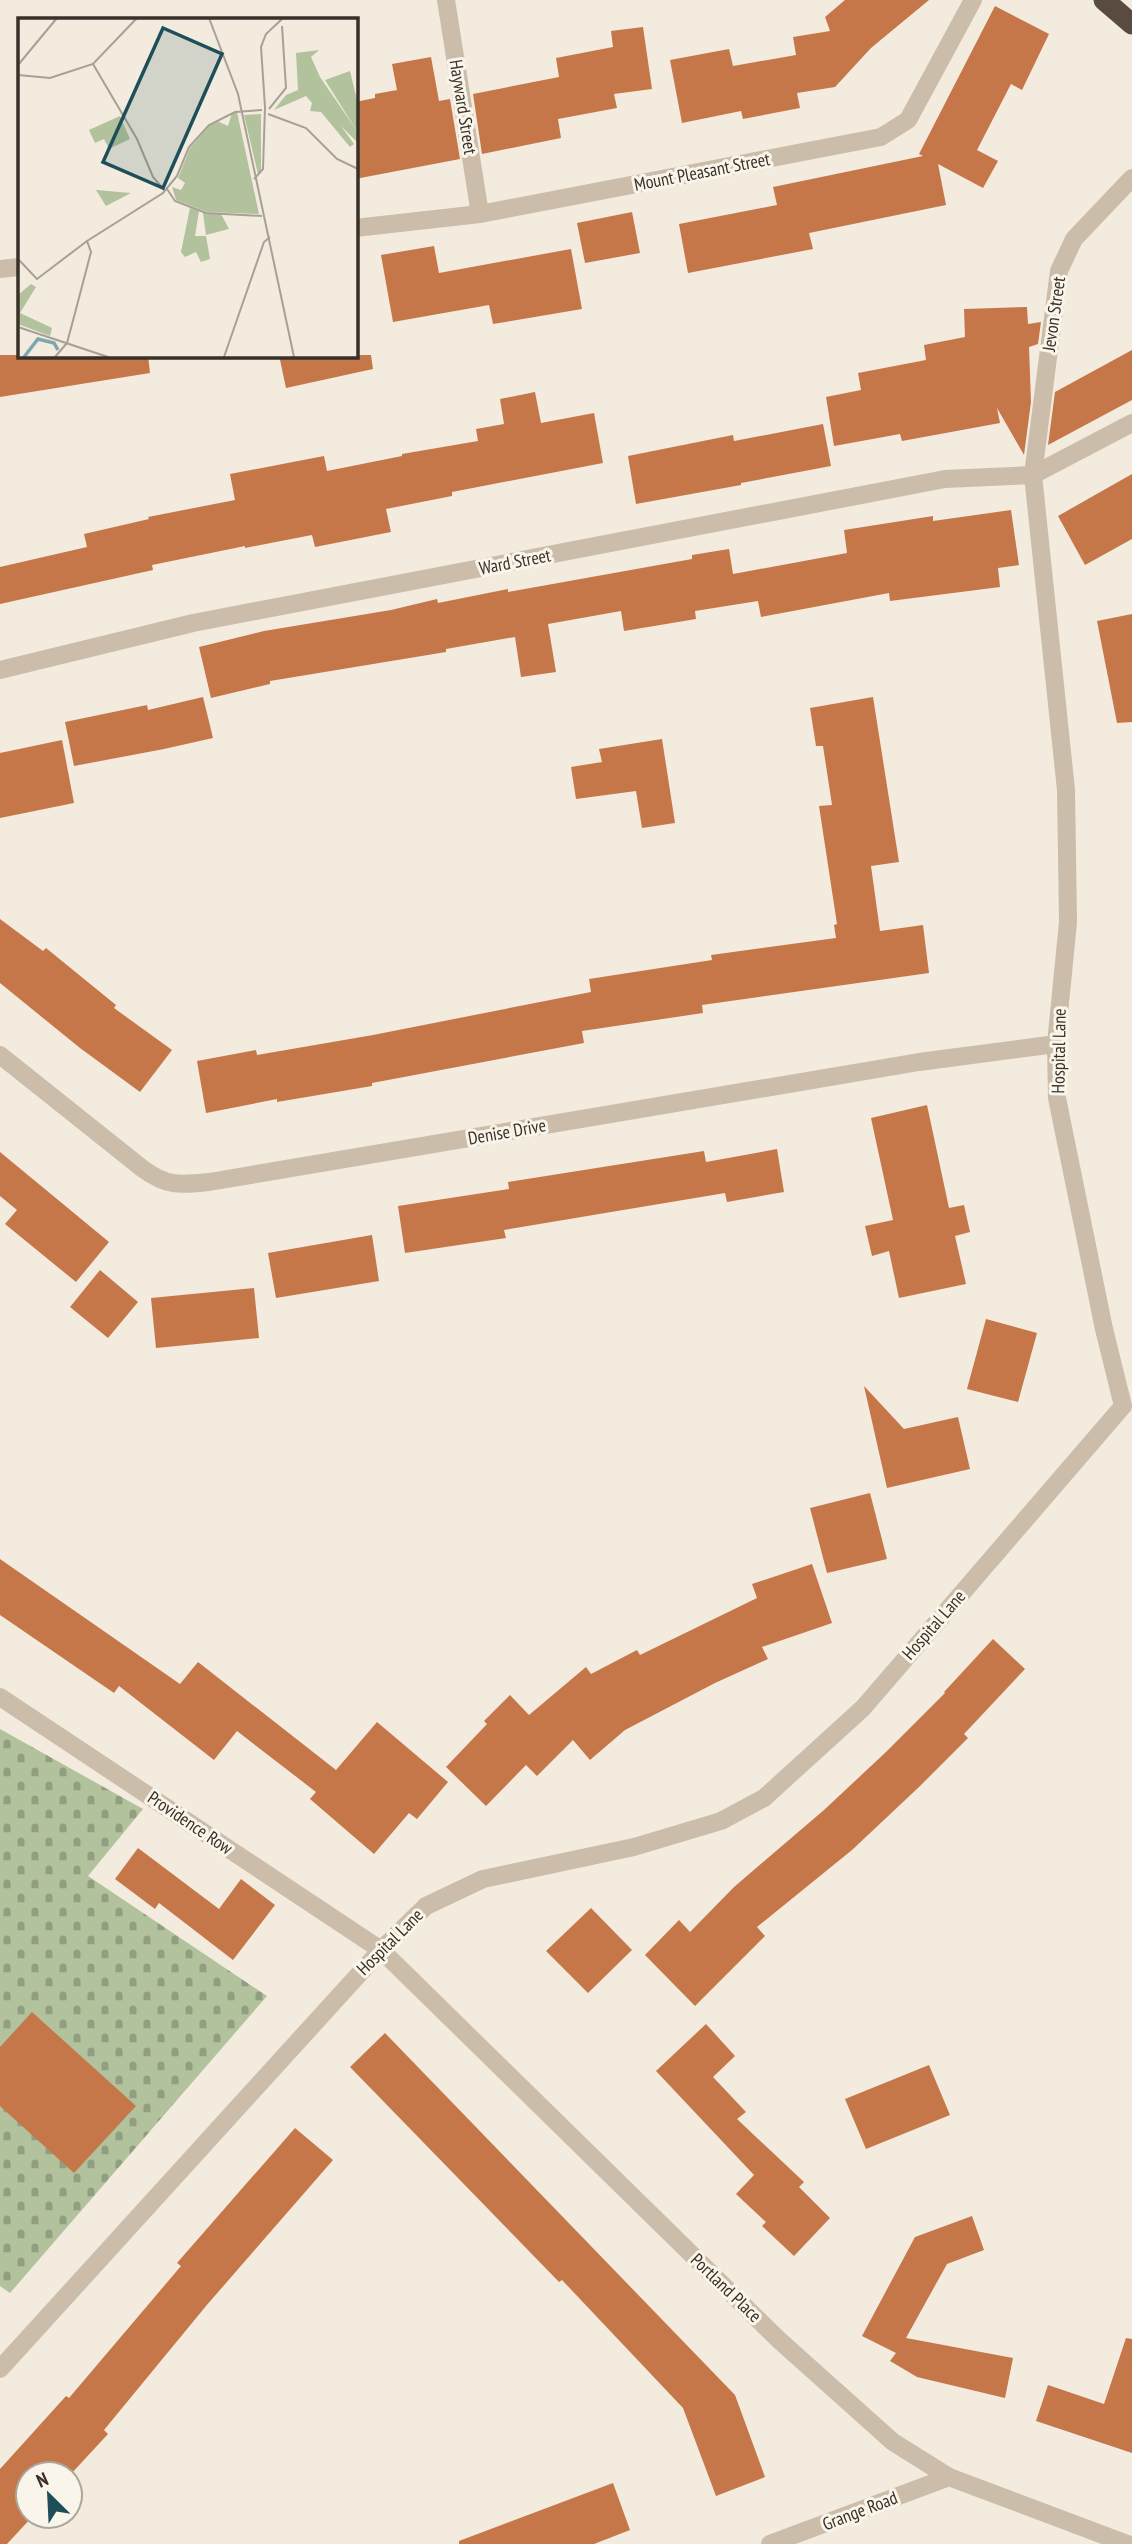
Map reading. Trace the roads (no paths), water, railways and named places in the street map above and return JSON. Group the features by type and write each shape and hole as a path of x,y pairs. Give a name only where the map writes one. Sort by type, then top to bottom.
{"highway":[{"path":"1104,0 1132,24"}],"street":[{"name":"Hayward Street","path":"446,0 480,214"},
{"name":"Mount Pleasant Street","path":"357,229 480,214 881,137 908,120 972,0"},
{"name":"Jevon Street","path":"1034,475 1059,271 1074,239 1132,178"},
{"path":"0,269 18,267"},
{"path":"1034,475 1132,423"},
{"name":"Ward Street","path":"0,670 193,623 945,479 1034,475"},
{"name":"Hospital Lane","path":"0,2369 381,1950 426,1906 483,1879 634,1847 721,1821 764,1798 863,1708 1127,1404 1104,1329 1057,1098 1056,1044 1068,922 1066,790 1034,475"},
{"name":"Denise Drive","path":"0,1055 150,1174 175,1186 919,1062 1056,1044"},
{"name":"Providence Row","path":"0,1697 381,1950"},
{"name":"Portland Place","path":"381,1950 779,2340 893,2442 949,2477 1127,2544"},
{"name":"Grange Road","path":"770,2544 949,2477"}]}
